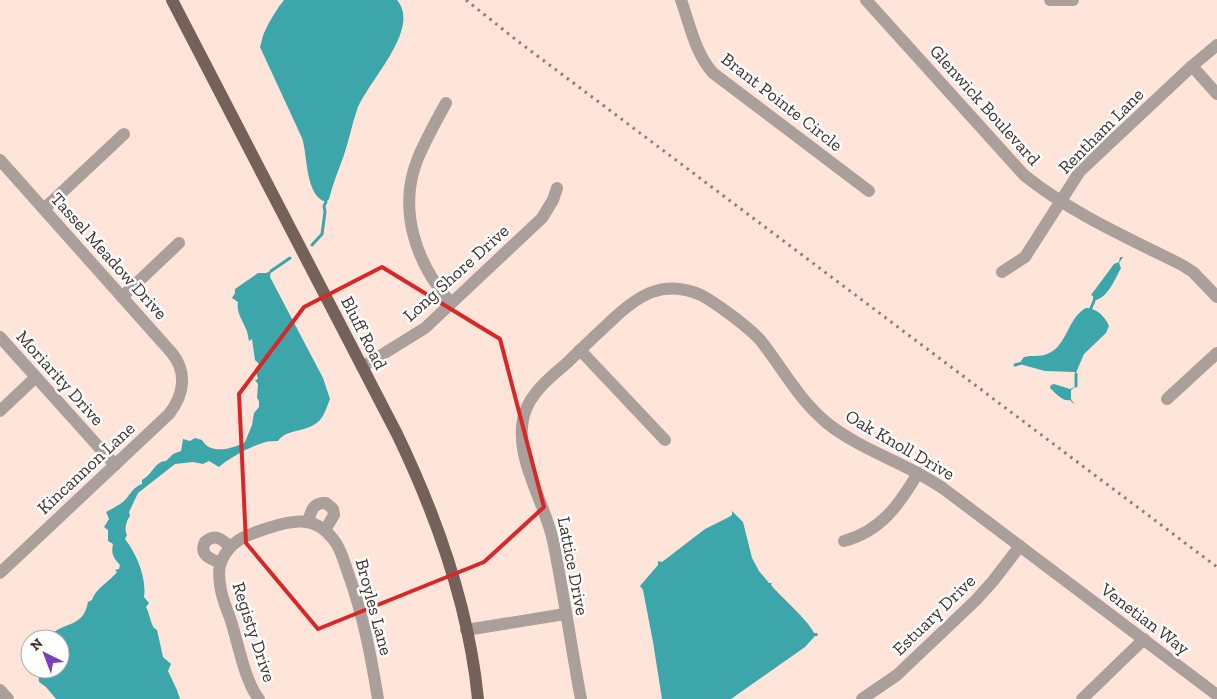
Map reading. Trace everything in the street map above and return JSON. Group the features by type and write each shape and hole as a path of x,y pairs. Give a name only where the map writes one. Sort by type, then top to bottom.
{"main road":[{"name":"Bluff Road","path":"172,0 397,434 426,500 448,560 466,630 478,699"}],"street":[{"name":"Brant Pointe Circle","path":"681,0 699,51 713,73 869,191"},
{"name":"Glenwick Boulevard","path":"866,0 1015,166 1033,183 1100,224 1182,265 1193,272 1217,297"},
{"path":"1051,0 1073,0"},
{"name":"Rentham Lane","path":"1002,272 1025,257 1080,171 1217,44"},
{"path":"1192,66 1217,94"},
{"path":"446,103 418,158 411,185 410,203 413,235 419,254 430,277 451,303"},
{"path":"44,209 124,134"},
{"name":"Tassel Meadow Drive","path":"0,160 174,355 180,368 182,380"},
{"name":"Long Shore Drive","path":"362,367 424,328 542,218 553,200 557,188"},
{"path":"122,297 179,243"},
{"name":"Oak Knoll Drive","path":"580,350 630,304 651,292 670,289 692,292 712,302 757,337 796,391 826,422 855,442 918,473 944,489 1077,588"},
{"name":"Moriarity Drive","path":"0,336 115,465"},
{"path":"580,350 664,440"},
{"name":"Lattice Drive","path":"580,350 533,396 524,414 521,435 522,449 550,528 580,699"},
{"path":"1167,399 1217,353"},
{"path":"0,411 36,377"},
{"name":"Kincannon Lane","path":"0,573 172,411 180,396 182,380"},
{"path":"844,542 863,535 879,523 899,504 918,473"},
{"path":"308,522 313,507 318,503 326,503 333,508 334,515 325,530"},
{"name":"Broyles Lane","path":"230,546 236,540 246,535 293,521 308,522 325,530 331,536 338,547 360,608 378,699"},
{"path":"221,563 206,557 203,550 205,542 216,537 230,546"},
{"name":"Registy Drive","path":"230,546 221,563 219,572 220,588 250,683 259,699"},
{"name":"Estuary Drive","path":"862,699 897,675 976,600 1020,546"},
{"name":"Venetian Way","path":"1077,588 1217,695"},
{"path":"466,630 565,614"},
{"path":"1082,699 1144,639"},
{"path":"0,690 8,699"}],"highlighted area":[{"path":"382,267 500,339 544,507 484,562 318,629 246,543 239,394 304,307"}],"water":[{"path":"284,0 397,0 403,12 403,25 398,40 357,110 344,155 329,199 326,202 314,192 308,174 302,138 260,47 269,23"},
{"path":"1120,257 1123,257 1119,263 1121,268 1107,293 1093,301 1093,296 1091,295 1114,264 1119,262"},
{"path":"271,271 270,277 323,378 330,399 325,413 320,420 310,427 287,434 278,441 255,446 219,467 209,461 203,464 193,462 175,464 138,493 129,512 130,516 127,520 127,535 125,539 140,566 144,582 144,597 149,603 146,607 153,626 157,630 163,657 171,664 168,671 180,699 56,699 39,682 39,679 70,679 70,629 59,629 73,623 82,616 88,602 117,572 115,570 119,569 120,565 112,553 113,544 108,541 108,530 104,527 109,519 106,512 124,501 134,489 142,484 142,480 156,465 181,451 183,439 190,441 195,438 202,440 210,448 216,449 234,447 245,442 252,425 254,413 259,407 257,398 258,384 255,380 258,379 256,372 259,370 259,364 255,360 252,339 249,341 247,330 239,312 238,302 232,298 235,289 258,273"},
{"path":"1086,308 1100,313 1109,326 1106,333 1084,354 1075,375 1075,372 1045,371 1023,365 1021,361 1024,357 1044,355 1054,350 1064,339 1075,318"},
{"path":"1054,384 1070,389 1076,386 1071,390 1071,399 1075,405 1070,400 1057,395 1050,388"},
{"path":"732,511 743,522 752,558 759,571 769,583 772,583 771,585 818,636 815,636 805,647 731,699 662,699 643,590 640,586 658,565 658,561 662,562 705,529 732,515"}],"waterway":[{"path":"312,245 322,234 326,202"},
{"path":"271,271 290,258"},
{"path":"1091,308 1094,301"},
{"path":"1015,365 1022,363"},
{"path":"1076,374 1076,386"}],"railway":[{"path":"466,0 515,39 1217,567"}]}
